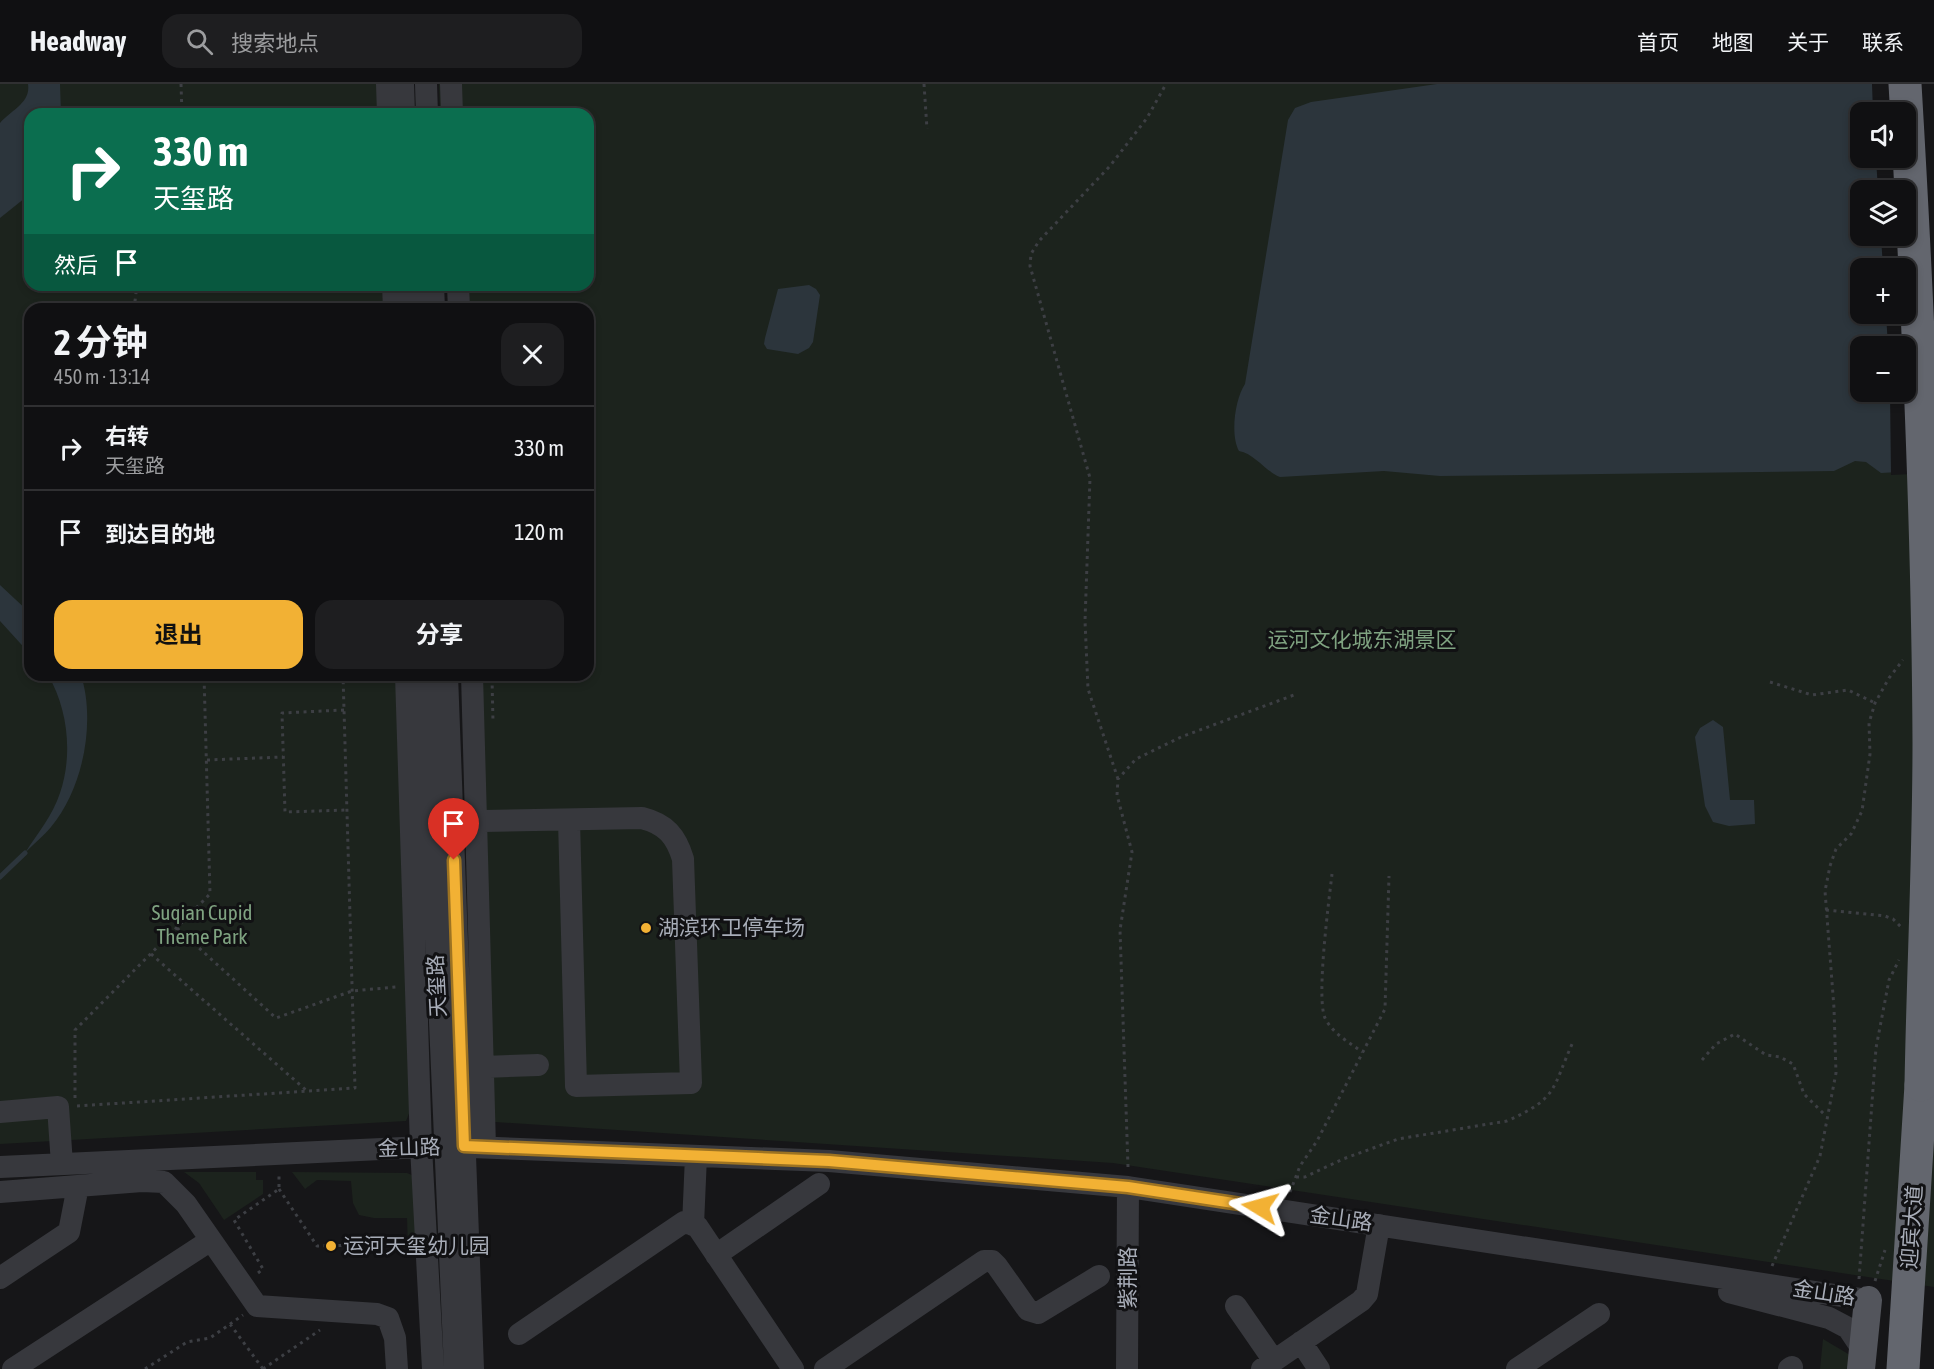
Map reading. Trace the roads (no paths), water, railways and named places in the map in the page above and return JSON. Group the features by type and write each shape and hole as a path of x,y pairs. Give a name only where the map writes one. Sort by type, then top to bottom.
{"highway":[{"name":"迎宾大道","path":"1903,1369 1914,1218 1920,1085 1929,745 1926,497 1920,323 1905,84"},
{"path":"1892,1369 1914,1218"}],"main road":[{"path":"1861,1359 1862,1299"}],"street":[{"path":"387,84 388,108"},
{"path":"403,84 404,108"},
{"path":"426,84 427,108"},
{"path":"451,84 452,108"},
{"path":"407,681 434,899 417,985 421,1147 433,1369"},
{"name":"天玺路","path":"425,681 434,899 465,1146 473,1369"},
{"name":"天玺路","path":"434,899 453,822 447,681"},
{"path":"465,1146 483,1067 472,681"},
{"path":"430,822 642,818 668,830 679,846 682,859 691,1083 576,1086 569,820"},
{"path":"483,1067 538,1065"},
{"path":"0,1112 58,1107 62,1164"},
{"name":"天玺路","path":"455,1369 465,1146"},
{"name":"金山路","path":"0,1167 465,1146 829,1161 1128,1187 1862,1299"},
{"path":"693,1225 696,1156"},
{"path":"0,1192 164,1182 186,1204 257,1306 377,1314 388,1318 395,1338 397,1369"},
{"path":"716,1255 819,1184"},
{"path":"0,1278 69,1232 78,1186"},
{"name":"紫荆路","path":"1127,1369 1128,1187"},
{"path":"519,1334 684,1222 697,1226 782,1365"},
{"path":"1236,1306 1268,1365 1367,1294 1379,1225"},
{"path":"13,1369 211,1240"},
{"path":"825,1369 984,1261 992,1262 997,1266 1028,1310 1038,1313 1047,1310 1099,1276"},
{"name":"金山路","path":"1602,1261 1829,1318 1848,1328 1861,1359"},
{"path":"1517,1369 1599,1314"},
{"path":"1302,1342 1320,1369"}],"waterway":[{"path":"0,877 25,853"}],"place":[{"name":"湖滨环卫停车场","path":"646,928"},
{"name":"运河天玺幼儿园","path":"331,1246"}],"park label":[{"name":"运河文化城东湖景区","path":"1362,640"},
{"name":"Suqian Cupid Theme Park","path":"202,925"}]}
